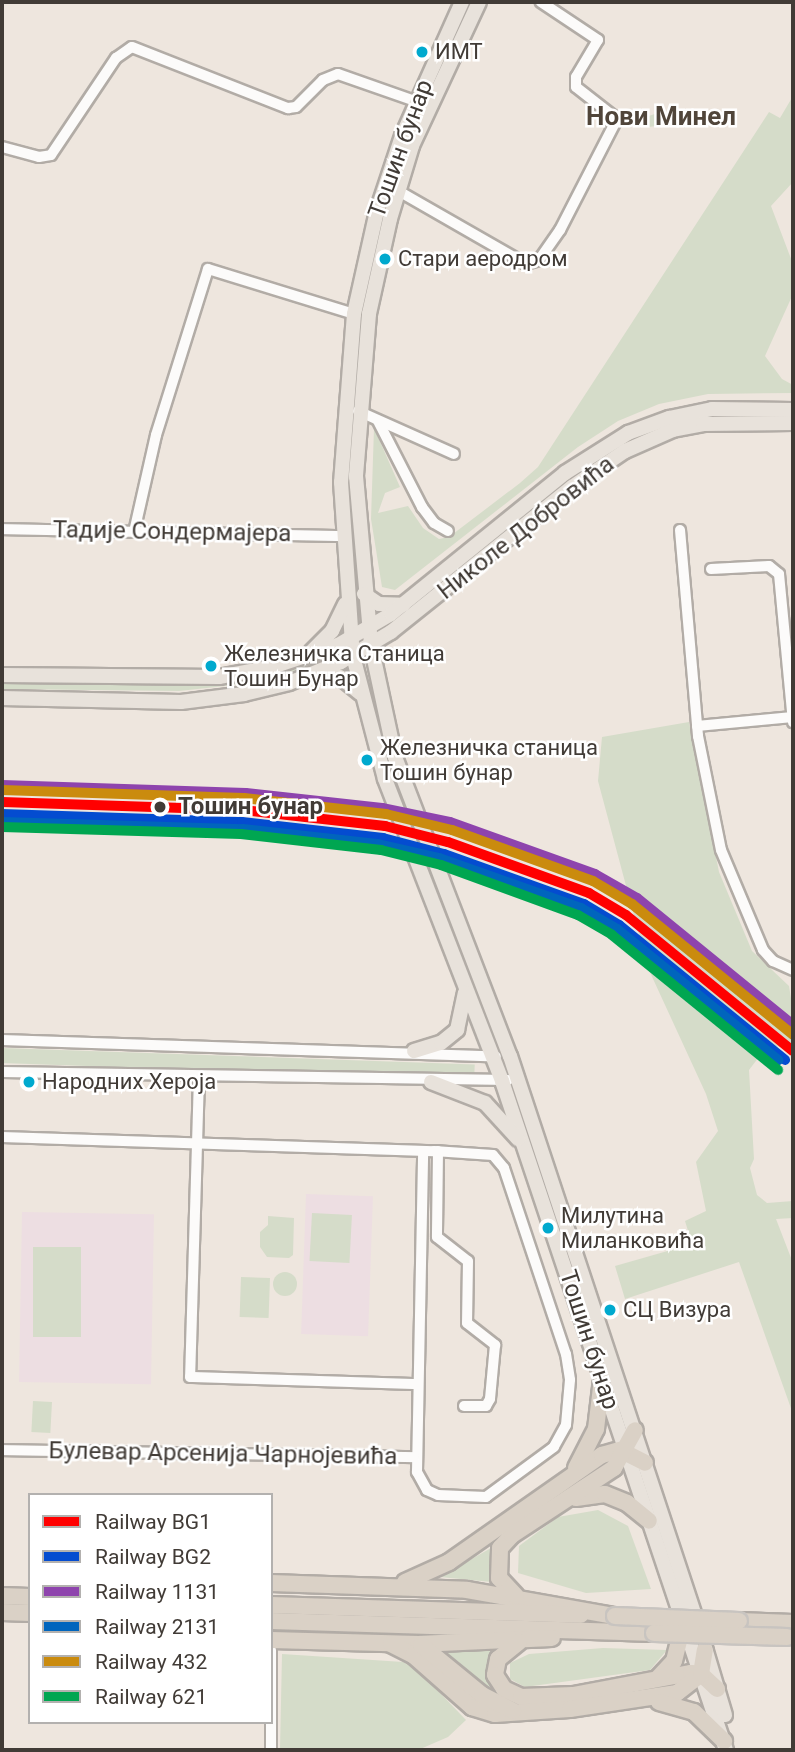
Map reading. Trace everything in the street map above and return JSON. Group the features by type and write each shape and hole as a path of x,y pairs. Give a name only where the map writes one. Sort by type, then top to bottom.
{"highway":[{"path":"569,1476 596,1429 602,1379"},
{"path":"516,1596 499,1578 496,1558 500,1548 512,1535 614,1468 626,1452 635,1430"},
{"path":"389,1586 449,1562 569,1476 608,1452 626,1452 645,1463"},
{"path":"564,1502 606,1494 627,1503 649,1521"},
{"path":"273,1583 389,1586 516,1596 654,1633 793,1637"},
{"path":"2,1596 28,1597"},
{"path":"273,1605 614,1623"},
{"path":"2,1612 28,1612"},
{"path":"273,1621 793,1623"},
{"path":"273,1648 289,1641 391,1644 520,1642 614,1623"},
{"path":"650,1683 674,1661 684,1625"},
{"path":"520,1642 498,1659 495,1675 504,1689 520,1697 650,1683 701,1674"},
{"path":"391,1644 413,1655 472,1707 486,1713 519,1713 639,1701 677,1693 701,1674 705,1650"},
{"path":"418,1644 482,1695 519,1713"},
{"path":"701,1674 717,1689"},
{"path":"639,1701 687,1707 729,1747"}],"main road":[{"name":"Тошин бунар","path":"462,2 415,102 354,314 342,443 343,536 353,656 360,693 398,815 502,1081 684,1625 729,1747"},
{"name":"Тошин бунар","path":"479,2 426,109 392,188 369,314 358,411 357,505 371,645 395,757 510,1056 635,1430 705,1650 717,1689 729,1747"},
{"name":"Николе Добровића","path":"2,676 219,677 307,655 351,640 369,629 404,604 565,473 628,433 703,411 793,410"},
{"name":"Николе Добровића","path":"2,698 201,700 244,695 314,674 371,645 430,603 589,473 635,446 703,424 793,423"},
{"path":"364,594 379,604 404,604"},
{"path":"307,655 332,631 347,596"},
{"path":"314,674 340,677 360,693"},
{"path":"414,1051 441,1043 457,1030 463,1020 465,988"},
{"path":"431,1082 488,1105 523,1145"}],"street":[{"name":"Тошин бунар","path":"392,188 526,264 539,260 560,230 617,119 576,87 576,78 598,40 541,2"},
{"path":"2,146 39,157 51,155 116,58 132,47 288,108 296,107 323,79 338,74 415,102"},
{"path":"134,532 156,435 208,268 354,314"},
{"path":"358,411 454,454"},
{"path":"377,421 422,507 434,523 448,531"},
{"name":"Тадије Сондермајера","path":"2,530 343,536"},
{"path":"680,530 697,726 715,828 744,913 767,956 793,970"},
{"path":"697,726 793,719 779,574 769,566 711,569"},
{"path":"2,1040 510,1056"},
{"path":"2,1072 431,1082 518,1080"},
{"path":"199,1077 190,1377 416,1384"},
{"path":"2,1137 438,1151 437,1237 468,1261 467,1323 495,1345 490,1399 486,1406 464,1406"},
{"path":"414,1457 423,1151"},
{"name":"Булевар Арсенија Чарнојевића","path":"2,1450 414,1457 427,1490 472,1498 493,1494 548,1455 566,1425 570,1380 552,1311 499,1160 493,1155 438,1151"},
{"path":"271,1724 271,1750"}],"shaded area":[{"path":"306,1194 373,1196 368,1336 301,1334"},
{"path":"22,1212 154,1214 151,1384 19,1382"}],"green space":[{"path":"793,96 793,182 771,206 793,264 793,294 765,356 782,379 793,385 793,393 708,394 659,404 618,421 578,447 395,590 382,587 371,519 374,428 400,487 385,493 378,513 408,506 423,528 439,539 449,537 520,483 538,467 769,112 780,118"},
{"path":"661,112 673,124 648,127 633,121"},
{"path":"330,650 332,657 288,673 234,685 179,691 2,689 2,680 184,683"},
{"path":"689,722 719,872 752,951 789,986 793,1011 793,1049 775,1046 762,1053 749,1070 754,1159 750,1168 757,1195 767,1203 793,1201 793,1218 776,1219 793,1263 793,1414 739,1262 625,1299 615,1266 692,1244 685,1221 706,1211 696,1162 718,1131 706,1094 648,968 598,781 602,737"},
{"path":"2,1048 475,1065 474,1079 2,1063"},
{"path":"312,1213 352,1215 349,1263 309,1261"},
{"path":"268,1216 294,1218 293,1255 289,1258 267,1257 260,1247 260,1232 268,1225"},
{"path":"33,1247 81,1247 81,1337 33,1337"},
{"path":"285,1272 293,1276 297,1284 293,1292 285,1296 277,1292 273,1284 277,1276"},
{"path":"241,1277 270,1278 269,1318 240,1317"},
{"path":"33,1401 52,1402 50,1433 31,1432"},
{"path":"598,1510 628,1526 651,1589 586,1593 518,1573 519,1546 558,1517"},
{"path":"491,1548 492,1582 440,1577"},
{"path":"273,1625 535,1635 494,1639 273,1633"},
{"path":"603,1648 667,1650 650,1670 525,1687 510,1679 510,1663 529,1654"},
{"path":"501,1649 504,1694 682,1680 683,1687 528,1709 498,1700 443,1652"},
{"path":"282,1654 403,1662 418,1670 466,1720 448,1737 418,1750 280,1750"}],"rail line":[{"name":"1131","path":"2,785 246,793 382,808 450,822 595,874 637,898 793,1025"},
{"name":"432","path":"2,790 244,798 386,814 452,830 593,881 632,904 793,1035"},
{"name":"BG1","path":"2,802 243,810 385,826 448,842 589,893 626,915 793,1051"},
{"name":"BG2","path":"2,814 242,822 383,838 444,854 584,904 619,925 785,1060"},
{"name":"2131","path":"2,822 243,829 377,844 439,858 581,908 617,929 778,1060"},
{"name":"621","path":"2,827 241,834 381,850 441,865 578,915 612,935 778,1070"}],"place":[{"name":"ИМТ","path":"422,52"},
{"name":"Стари аеродром","path":"385,259"},
{"name":"Железничка Станица Тошин Бунар","path":"211,666"},
{"name":"Железничка станица Тошин бунар","path":"367,760"},
{"name":"Тошин бунар","path":"160,807"},
{"name":"Народних Хероја","path":"29,1082"},
{"name":"Милутина Миланковића","path":"548,1228"},
{"name":"СЦ Визура","path":"610,1310"}],"district":[{"name":"Нови Минел","path":"661,117"}]}
